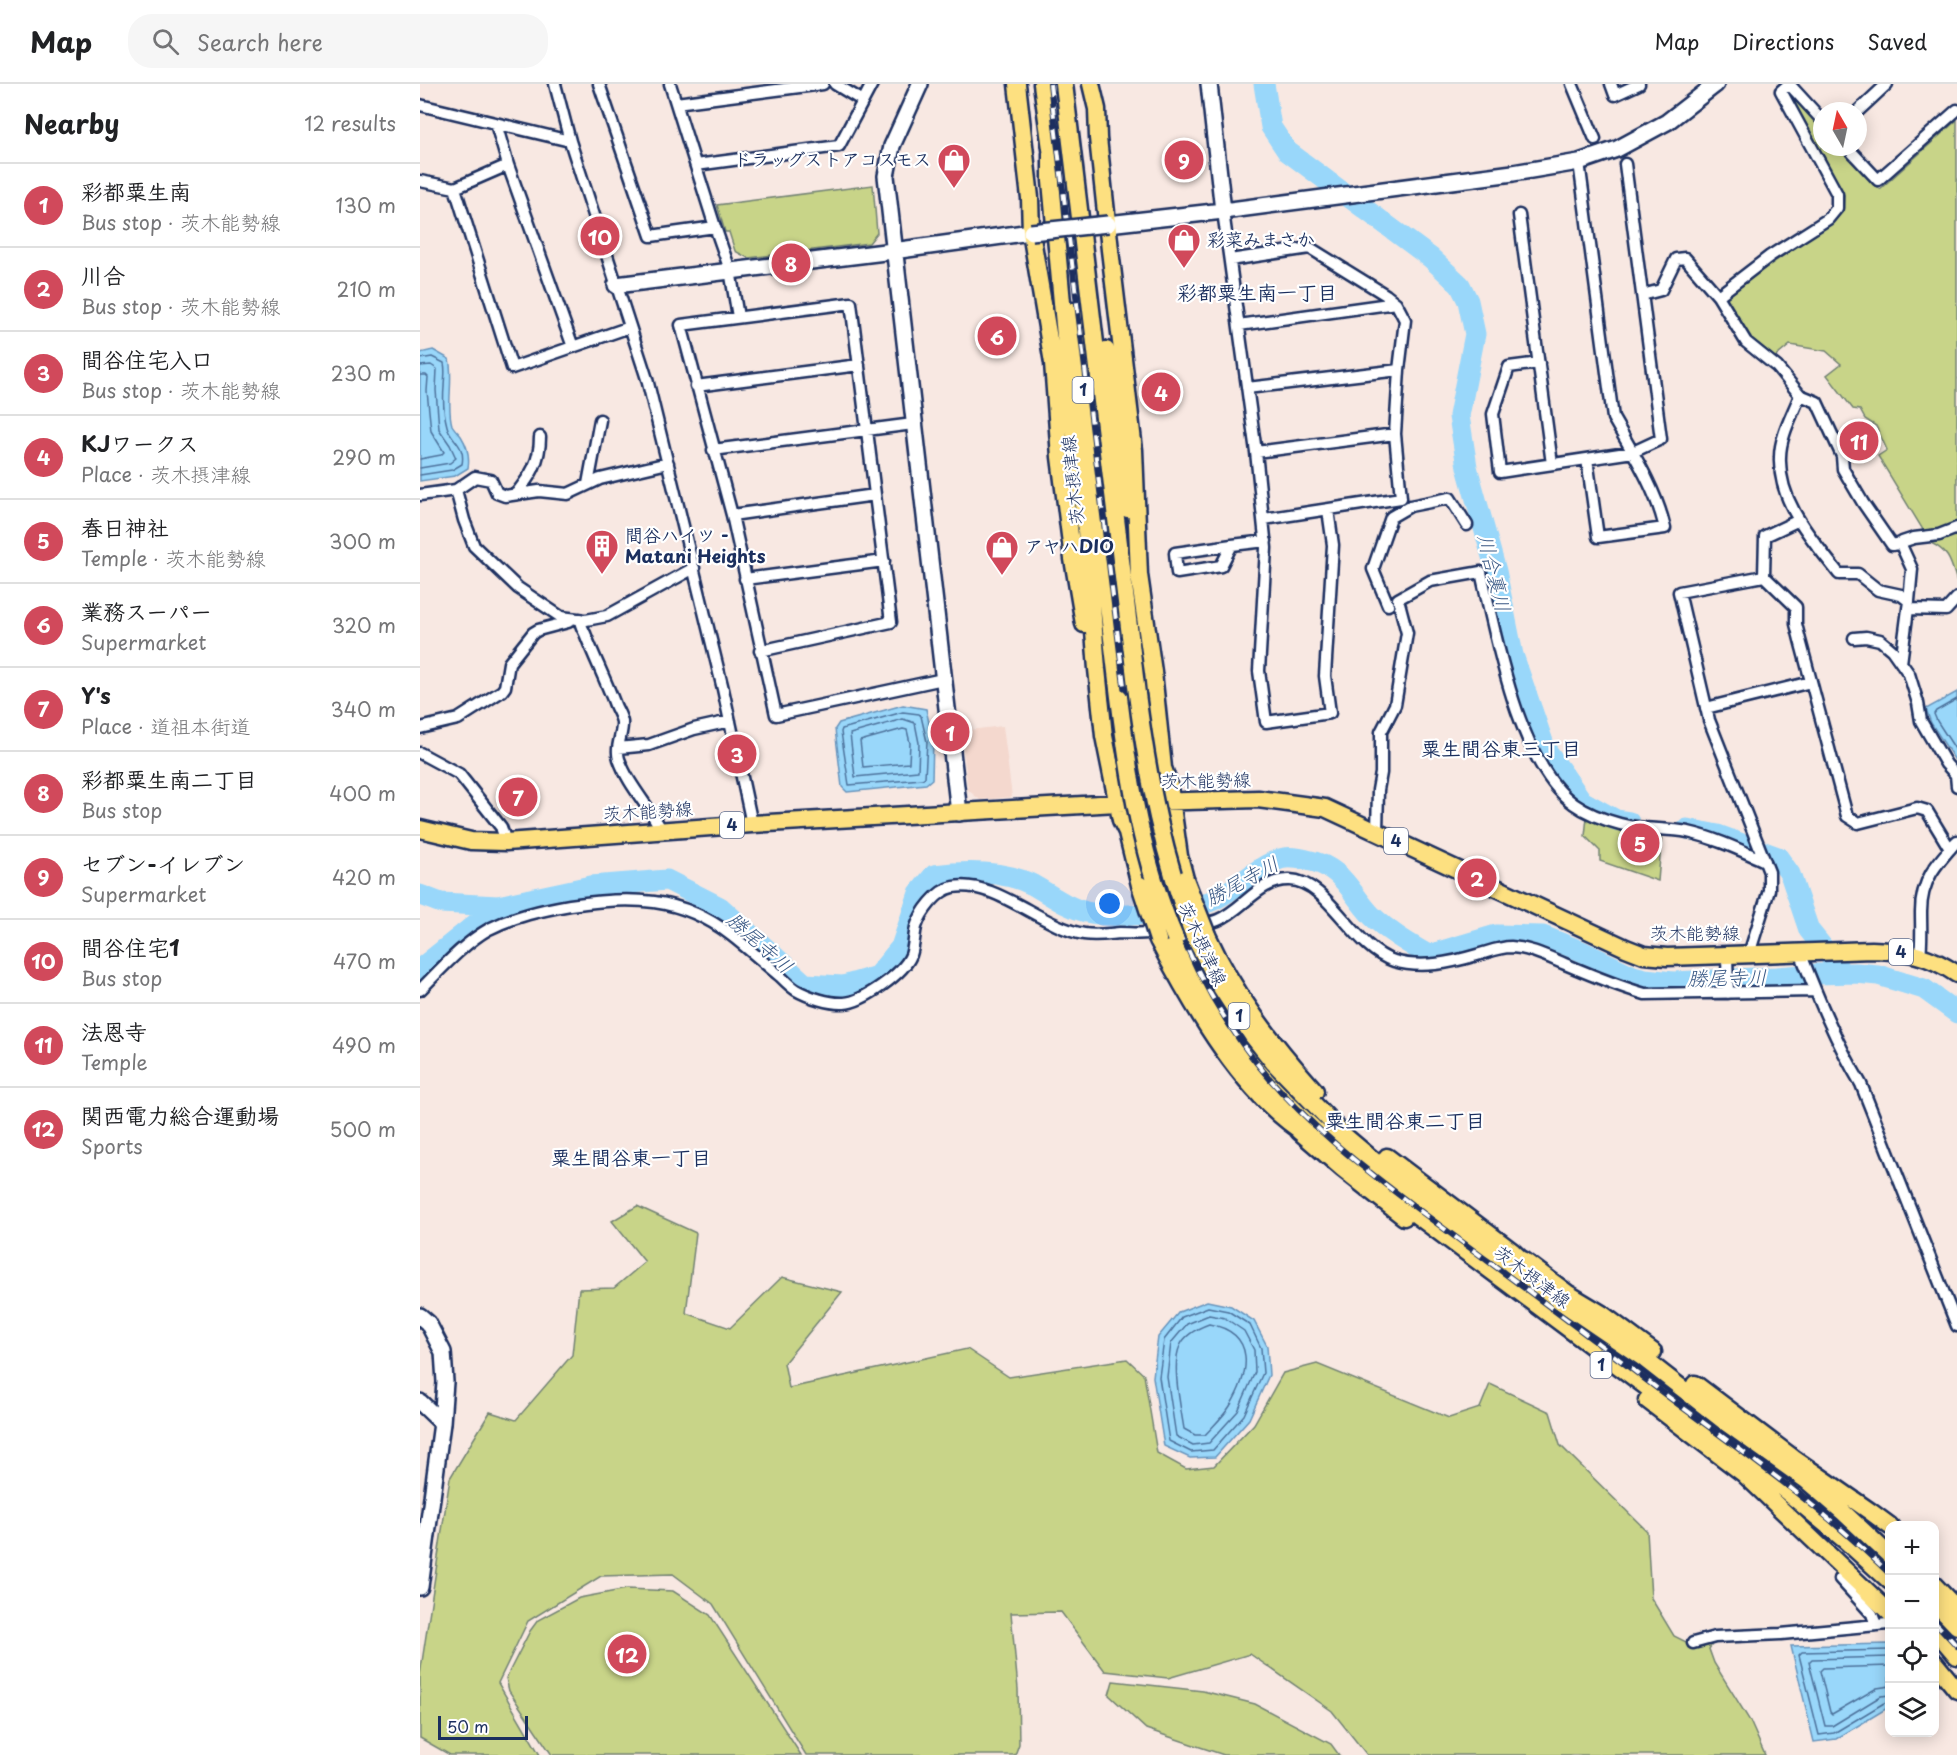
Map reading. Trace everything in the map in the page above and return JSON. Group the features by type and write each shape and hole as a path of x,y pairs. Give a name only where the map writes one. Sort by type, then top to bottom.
{"main road":[{"path":"1017,84 1030,198 1031,232 1056,381 1059,443 1077,586 1096,669"},
{"name":"茨木摂津線","path":"1042,84 1071,294 1129,771 1145,850 1160,901 1166,939 1236,1045 1315,1129 1352,1162 1394,1194 1399,1202 1786,1491 1840,1535 1885,1576"},
{"name":"茨木摂津線","path":"1065,84 1137,694 1156,815 1174,881 1201,935 1213,973 1252,1035 1274,1063 1346,1137 1404,1186 1542,1289 1643,1358 1725,1422 1806,1480 1885,1551"},
{"path":"1091,84 1097,109 1098,138 1134,450 1139,575"},
{"path":"1072,151 1076,160 1091,251 1153,672 1159,737 1177,848 1201,935"},
{"path":"1051,153 1051,181 1071,402 1086,530 1096,669 1104,736 1118,803 1140,885 1199,1012 1227,1053 1276,1112 1299,1131 1308,1134 1389,1198 1399,1202"},
{"name":"茨木能勢線","path":"420,829 471,841 506,842 752,824 1118,803 1258,799 1325,808 1644,955 1667,957 1894,951 1920,955 1938,961 1957,974"},
{"name":"1","path":"1201,935 1252,1015 1280,1051 1339,1116 1407,1173 1567,1293 1602,1314 1851,1502 1885,1535"},
{"name":"1","path":"1299,1131 1386,1204 1630,1386 1674,1423 1744,1474 1816,1534 1833,1559 1847,1571 1884,1621"},
{"name":"1","path":"1513,1252 1537,1276 1593,1323"},
{"name":"1","path":"1851,1502 1885,1523"},
{"name":"1","path":"1833,1559 1839,1553 1845,1554 1885,1593"},
{"path":"1939,1575 1957,1594"},
{"path":"1939,1590 1957,1609"},
{"path":"1939,1606 1957,1626"},
{"path":"1939,1634 1957,1656"},
{"path":"1939,1651 1957,1672"},
{"path":"1939,1667 1957,1689"}],"street":[{"path":"555,84 570,141 647,379 694,568 752,824"},
{"path":"599,84 651,236 715,227"},
{"path":"670,84 729,270 738,317"},
{"path":"676,103 823,84"},
{"path":"835,84 863,101"},
{"path":"696,165 839,146 872,84"},
{"path":"920,84 892,146 886,176 959,813"},
{"path":"1209,84 1223,211 1266,541 1259,671 1266,722 1330,713 1325,676 1333,545 1328,510"},
{"path":"1572,84 1595,139"},
{"path":"1611,84 1616,95 1639,84"},
{"path":"616,285 1031,232 1223,211 1579,162 1617,149 1667,122 1716,84"},
{"path":"1718,296 1770,256 1828,219 1837,208 1837,194 1781,91 1789,84 1813,110"},
{"path":"1867,103 1887,84"},
{"path":"420,105 570,141"},
{"path":"1855,156 1878,180 1957,110"},
{"path":"496,124 508,165 573,346"},
{"path":"1579,162 1613,418 1633,452 1660,509 1665,528 1598,537 1587,459"},
{"path":"1539,363 1509,367 1493,414 1500,472 1633,452 1661,439 1626,164"},
{"path":"420,181 455,188 508,165"},
{"path":"455,188 512,368 630,327"},
{"path":"1519,215 1552,464"},
{"path":"1230,260 1310,248 1386,295 1396,303 1405,320 1395,434 1401,498 1264,519"},
{"path":"1642,295 1661,290 1676,259 1685,258 1718,296 1746,342 1777,367 1800,395 1816,402 1842,456 1843,469 1892,545 1914,538 1939,535 1957,528"},
{"path":"760,651 891,622 851,303 681,325 732,515 760,651 776,715 944,679"},
{"path":"1239,325 1396,303"},
{"path":"696,386 859,365"},
{"path":"1247,388 1399,370"},
{"path":"1800,395 1784,436 1780,457 1784,486 1799,520 1839,574 1858,574 1878,590 1901,595 1909,605 1946,610 1957,598"},
{"path":"588,484 600,420"},
{"path":"714,450 913,424"},
{"path":"1256,452 1395,434"},
{"path":"516,494 533,471 540,447 540,437"},
{"path":"420,495 456,490 476,477 491,480 497,493 505,496 540,491 568,494 600,479 668,463"},
{"path":"456,490 474,546 518,588 561,616 586,620 607,616 694,568"},
{"path":"732,515 875,495"},
{"path":"1388,604 1373,570 1391,517 1410,506 1450,498 1467,525"},
{"path":"1799,520 1765,536 1764,576 1796,607 1796,624 1847,816 1858,823 1917,808 1927,811 1953,849 1932,870 1924,889 1921,909 1923,938 1920,955"},
{"path":"1232,545 1221,566 1177,573 1175,553 1232,545 1266,541"},
{"path":"1901,663 1909,605 1911,569 1902,543"},
{"path":"745,579 884,561"},
{"path":"1377,832 1381,732 1395,705 1407,633 1398,599 1430,581 1481,572 1512,699 1527,735 1556,787 1574,804 1597,817 1623,825 1689,832 1764,858"},
{"path":"1749,954 1769,890 1769,872 1709,720 1679,592 1764,576"},
{"path":"420,728 458,719 502,691 509,663 533,633 574,618"},
{"path":"574,618 585,632 622,723 618,748 619,759 631,783 652,812 662,831"},
{"path":"1854,638 1866,637 1880,640 1892,650 1909,674 1921,720 1946,764 1956,775 1957,786"},
{"path":"1706,708 1811,682"},
{"path":"618,748 649,745 694,729 730,721"},
{"path":"420,753 459,774 501,827 506,842"},
{"path":"420,990 450,960 487,930 520,916 539,910 598,901 638,899 672,905 705,917 730,934 796,990 822,999 844,1003 865,998 887,981 910,958 917,923 930,903 944,890 953,887 972,887 1005,897 1065,928 1091,935 1145,933 1212,922 1231,912 1257,891 1280,880 1295,880 1308,884 1354,933 1375,951 1393,961 1422,965 1451,963 1507,947 1528,949 1620,987 1645,994 1773,993 1814,989"},
{"path":"1806,954 1814,989 1843,1054 1861,1084 1957,1326"},
{"path":"1727,955 1728,993"},
{"path":"420,1316 428,1323 443,1352 446,1382 420,1587"},
{"path":"420,1402 442,1423"},
{"path":"1693,1643 1715,1637 1781,1634 1884,1621"}],"shaded area":[{"path":"1003,726 1012,797 980,800 968,790 961,731"}],"green space":[{"path":"1789,94 1813,119 1813,138"},
{"path":"1957,120 1957,582 1946,554 1931,543 1878,456 1887,450 1876,426 1865,419 1860,410 1853,409 1827,375 1841,364 1826,351 1790,345 1773,359 1749,341 1725,302 1726,298 1758,273 1833,222 1843,211 1844,195 1823,156 1849,156 1880,189"},
{"path":"873,185 877,233 869,243 748,258 735,251 729,232 725,232 717,205"},
{"path":"1587,817 1662,834 1658,881 1600,861 1600,851 1585,836"},
{"path":"637,1206 696,1233 686,1313 730,1328 782,1277 842,1292 784,1363 789,1388 967,1349 1009,1377 1127,1359 1144,1375 1157,1453 1186,1469 1214,1466 1254,1424 1283,1373 1317,1364 1449,1418 1480,1408 1490,1384 1550,1412 1560,1445 1647,1531 1651,1598 1674,1636 1692,1645 1715,1640 1709,1649 1714,1663 1750,1721 1765,1755 1367,1755 1332,1711 1250,1654 1168,1678 1105,1671 1061,1612 1011,1613 1018,1689 1019,1744 1015,1755 806,1755 713,1604 673,1574 601,1576 528,1621 498,1683 540,1755 450,1755 420,1738 420,1675 450,1478 490,1412 516,1420 572,1355 579,1289 614,1288 645,1262 612,1221"},
{"path":"627,1589 673,1591 710,1615 801,1755 552,1755 509,1691 506,1678 538,1620 579,1598"},
{"path":"1113,1681 1203,1691 1255,1704 1331,1744 1339,1755 1224,1755 1146,1729 1109,1695"}],"water":[{"path":"433,350 449,359 450,417 452,425 465,444 469,464 468,468 455,476 420,481 420,353"},
{"path":"1957,692 1956,762 1931,723 1926,709"},
{"path":"903,705 926,709 933,741 932,779 926,784 847,792 842,787 835,729 839,723"},
{"path":"1207,1301 1231,1306 1254,1321 1267,1346 1269,1375 1249,1419 1215,1457 1190,1458 1164,1446 1153,1377 1158,1337 1179,1312"},
{"path":"1885,1644 1885,1709 1836,1739 1814,1742 1791,1646"}],"waterway":[{"name":"川合裏川","path":"1264,84 1271,127 1287,151 1431,258 1460,285 1468,301 1475,334 1459,416 1467,467 1496,571 1513,655 1545,748 1582,801 1616,820 1629,822"},
{"name":"川合裏川","path":"1687,829 1718,835 1778,857 1790,874 1809,930 1837,965"},
{"name":"勝尾寺川","path":"420,969 498,906 591,886 667,880 720,907 805,984 843,986 877,976 901,947 919,893 934,875 971,872 997,874 1033,885 1079,910 1101,914 1132,915 1209,902 1270,863 1290,857 1319,863 1330,868 1338,874 1378,922 1428,955 1496,935 1543,936 1633,976 1645,979 1673,982 1817,974 1878,975 1924,989 1957,1013"},
{"path":"420,895 441,903 498,906"}],"railway":[{"path":"1050,84 1134,767 1150,841 1172,910 1186,944 1220,1010 1266,1075 1324,1134 1356,1161 1780,1480 1836,1524 1885,1569"},
{"path":"1939,1626 1957,1646"}],"place":[{"name":"セブン-イレブン","path":"1184,160"},
{"name":"ドラッグストアコスモス","path":"954,189"},
{"name":"間谷住宅1","path":"600,236"},
{"name":"彩都粟生南二丁目","path":"791,263"},
{"name":"彩菜みまさか","path":"1184,269"},
{"name":"業務スーパー","path":"997,336"},
{"name":"KJワークス","path":"1161,392"},
{"name":"法恩寺","path":"1859,441"},
{"name":"間谷ハイツ - Matani Heights","path":"602,575"},
{"name":"アヤハDIO","path":"1002,576"},
{"name":"彩都粟生南","path":"950,732"},
{"name":"間谷住宅入口","path":"737,754"},
{"name":"Y's","path":"518,797"},
{"name":"春日神社","path":"1640,843"},
{"name":"川合","path":"1477,878"},
{"name":"関西電力総合運動場","path":"627,1654"}],"district":[{"name":"彩都粟生南一丁目","path":"1257,293"},
{"name":"粟生間谷東三丁目","path":"1501,749"},
{"name":"粟生間谷東二丁目","path":"1405,1121"},
{"name":"粟生間谷東一丁目","path":"631,1158"}]}
